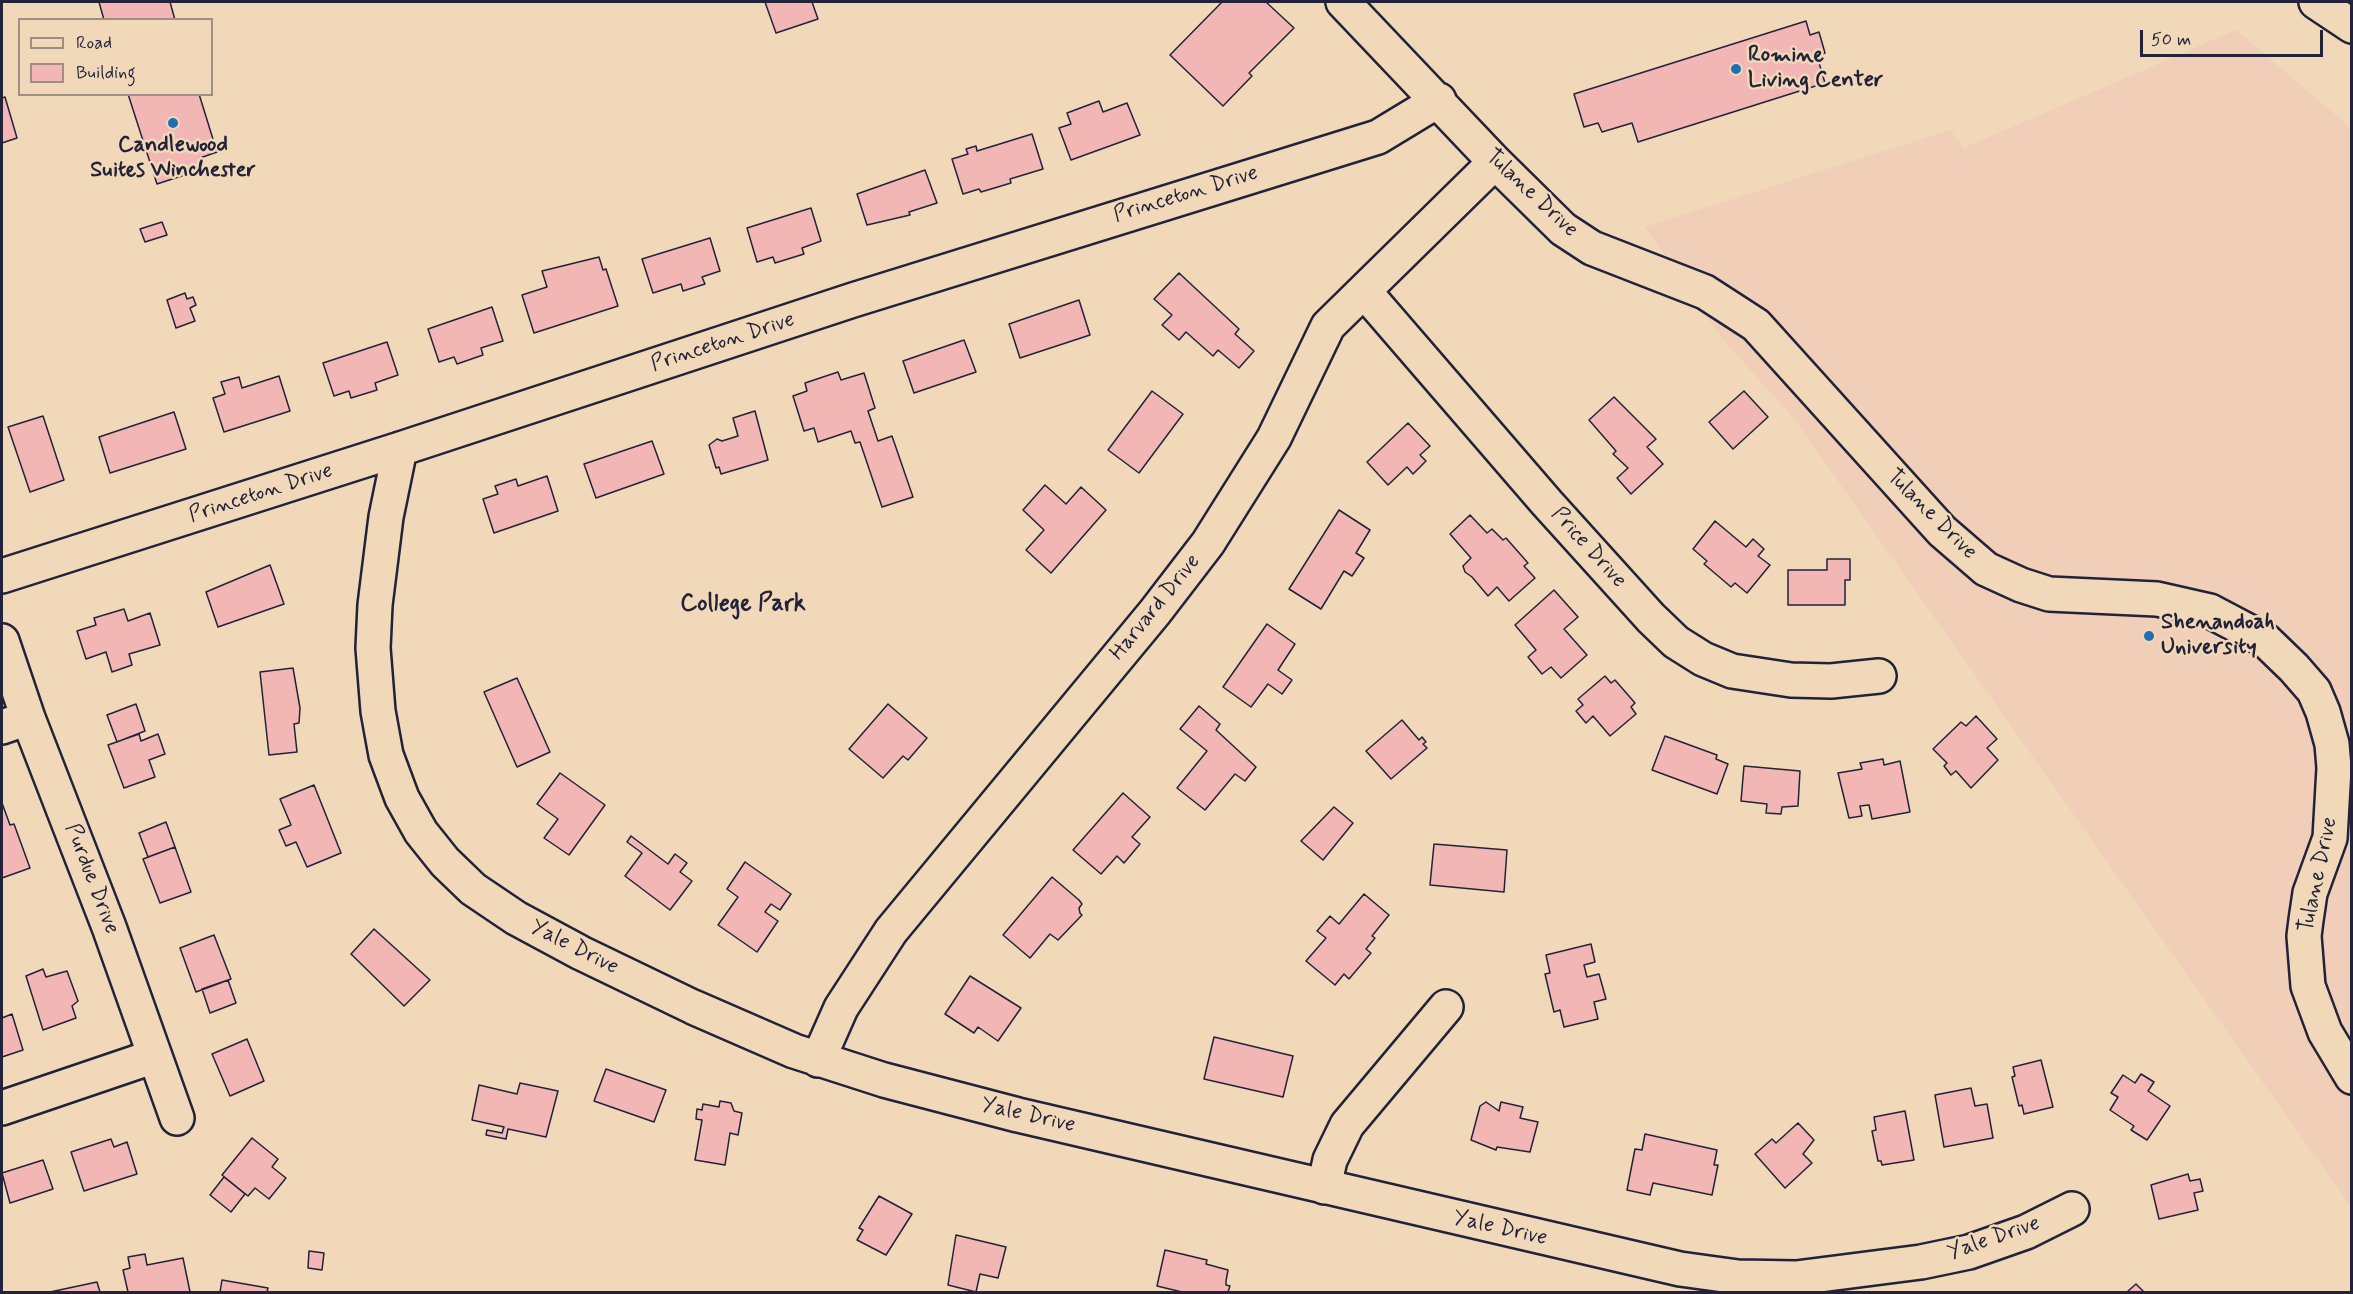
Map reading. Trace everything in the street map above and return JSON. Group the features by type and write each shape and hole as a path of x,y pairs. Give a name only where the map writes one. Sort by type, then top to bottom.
{"main road":[{"name":"Tulane Drive","path":"1343,2 1563,230 1592,248 1705,292 1756,325 1942,531 1986,569 2021,585 2049,594 2157,599 2210,611 2265,640 2294,668 2314,691 2332,744 2334,768 2330,838 2310,894 2304,936 2308,986 2325,1032 2352,1077"},
{"path":"2316,2 2352,26"},
{"name":"Princeton Drive","path":"2,576 400,449 852,300 1378,137 1439,100"},
{"name":"Harvard Drive","path":"818,1060 841,1008 891,931 1155,612 1208,543 1274,438 1328,326 1495,162"},
{"name":"Price Drive","path":"1364,291 1547,502 1651,618 1676,642 1703,659 1732,671 1791,680 1831,681 1879,676"},
{"name":"Yale Drive","path":"400,449 386,517 375,605 374,648 378,711 386,755 402,798 421,832 445,862 472,889 516,918 581,953 693,1007 818,1060 884,1080 1018,1115 1680,1269 1738,1277 1827,1276 1921,1262 1969,1252 2017,1235 2073,1209"},
{"name":"Purdue Drive","path":"2,641 15,722 109,927 177,1118"},
{"path":"1324,1187 1330,1160 1347,1125 1446,1007"},
{"path":"2,1108 155,1056"}],"shaded area":[{"name":"Shenandoah University","path":"2236,30 2351,128 2351,1207 1792,416 1723,340 1645,227 1950,130 1964,148"}],"building":[{"path":"99,2 170,2 174,18 103,18"},
{"path":"765,2 812,2 818,19 776,33"},
{"path":"1222,2 1266,2 1294,28 1249,73 1252,76 1223,106 1170,55"},
{"name":"Romine Living Center","path":"1806,21 1810,35 1819,32 1825,53 1817,56 1825,83 1638,142 1632,123 1602,132 1598,123 1584,127 1574,94"},
{"name":"Candlewood Suites Winchester","path":"129,96 200,96 217,152 200,158 203,169 157,184"},
{"path":"5,97 17,138 2,143 2,98"},
{"path":"1099,101 1103,112 1127,103 1140,135 1071,160 1059,128 1071,124 1067,113"},
{"path":"1032,134 1043,169 1010,179 1011,183 981,192 979,189 963,194 952,159 968,154 966,149 976,146 977,151"},
{"path":"925,170 937,203 909,212 910,215 867,225 857,194"},
{"path":"811,208 821,241 802,248 804,254 775,263 773,257 757,262 747,228"},
{"path":"162,222 167,235 145,242 140,229"},
{"path":"710,238 720,271 702,277 705,284 683,291 681,284 653,293 642,259"},
{"path":"599,257 603,270 606,269 618,306 534,333 522,295 547,287 542,271"},
{"path":"1179,273 1239,329 1235,334 1254,351 1239,368 1218,350 1213,356 1186,332 1179,340 1162,325 1172,315 1154,299"},
{"path":"185,293 187,299 193,297 196,305 190,308 195,321 176,328 167,300"},
{"path":"1079,300 1090,335 1020,358 1009,324"},
{"path":"492,307 503,341 481,348 483,355 457,364 454,357 439,362 428,329"},
{"path":"964,340 976,372 914,393 903,361"},
{"path":"387,342 398,375 375,383 377,390 351,398 349,391 334,396 323,363"},
{"path":"838,372 841,380 864,373 875,408 868,411 878,441 892,436 913,497 882,507 860,442 855,443 851,431 818,442 814,428 804,431 793,396 807,391 805,383"},
{"path":"279,376 290,411 224,432 213,398 225,394 221,382 239,377 242,388"},
{"path":"1152,391 1183,414 1139,473 1108,450"},
{"path":"1744,391 1768,417 1733,449 1709,422"},
{"path":"1614,397 1656,439 1647,447 1663,464 1631,494 1617,478 1628,468 1613,454 1616,451 1589,420"},
{"path":"755,411 768,460 721,474 719,467 716,468 709,445 717,439 722,441 738,436 733,418"},
{"path":"174,412 186,449 110,473 99,437"},
{"path":"43,416 64,480 30,492 8,427"},
{"path":"1408,423 1430,446 1420,455 1426,461 1413,474 1407,467 1388,485 1367,462"},
{"path":"652,441 664,474 596,498 584,464"},
{"path":"547,476 558,511 494,533 483,499 498,494 495,486 516,479 518,486"},
{"path":"1045,485 1066,504 1081,487 1106,510 1051,573 1026,550 1044,530 1023,510"},
{"path":"1339,510 1370,530 1356,553 1364,558 1352,576 1344,571 1321,609 1289,589"},
{"path":"1470,515 1487,533 1492,529 1503,540 1506,538 1528,563 1524,566 1535,578 1509,601 1497,587 1488,596 1465,572 1463,566 1471,558 1450,534"},
{"path":"1715,521 1746,547 1753,539 1764,549 1758,556 1770,565 1747,593 1735,583 1731,587 1704,564 1707,561 1693,549"},
{"path":"1827,559 1850,559 1850,580 1845,580 1845,605 1788,605 1788,570 1827,570"},
{"path":"270,565 284,604 218,627 206,592"},
{"path":"1554,590 1578,617 1564,629 1587,655 1561,678 1551,667 1542,674 1528,657 1536,650 1515,625"},
{"path":"124,609 128,621 150,613 160,645 129,654 132,665 112,672 106,652 86,659 77,631 96,625 94,618"},
{"path":"1267,624 1295,644 1278,670 1292,680 1282,694 1268,684 1251,707 1223,687"},
{"path":"293,668 300,708 299,723 294,724 297,752 269,755 260,672"},
{"path":"1605,676 1611,683 1615,680 1635,703 1631,707 1636,714 1610,736 1593,716 1586,723 1576,711 1583,705 1578,699"},
{"path":"517,678 550,752 517,767 484,692"},
{"path":"136,704 145,731 117,742 107,715"},
{"path":"888,704 927,738 908,760 903,756 883,778 849,749"},
{"path":"1199,706 1220,724 1216,730 1256,767 1245,781 1235,774 1205,810 1177,788 1207,751 1180,729"},
{"path":"1976,716 1997,739 1987,748 1998,760 1971,788 1956,771 1951,775 1944,766 1947,763 1933,749 1961,722 1966,726"},
{"path":"1402,720 1419,740 1422,737 1426,742 1423,744 1427,748 1391,779 1366,751"},
{"path":"139,734 141,741 158,734 165,754 149,760 155,777 124,788 108,745"},
{"path":"1665,736 1717,755 1716,759 1728,764 1717,794 1652,770"},
{"path":"1883,759 1884,765 1900,761 1910,812 1872,819 1869,805 1860,806 1862,816 1849,818 1838,773 1862,769 1860,763"},
{"path":"1744,766 1800,771 1798,806 1782,807 1781,814 1766,813 1767,804 1741,801"},
{"path":"560,773 605,805 569,855 544,838 558,819 537,804"},
{"path":"314,785 341,853 307,867 296,842 286,846 279,830 291,825 280,799"},
{"path":"1123,793 1150,817 1132,837 1140,844 1124,863 1117,856 1101,874 1073,850"},
{"path":"2,803 10,825 14,824 30,868 2,878"},
{"path":"1334,807 1353,823 1323,860 1301,841"},
{"path":"166,822 175,847 148,857 139,833"},
{"path":"631,836 668,864 675,854 687,863 680,872 692,881 670,910 625,876 642,853 627,842"},
{"path":"1434,844 1507,850 1504,892 1430,885"},
{"path":"175,847 191,892 160,903 143,859"},
{"path":"745,862 791,894 780,910 771,904 765,912 778,921 757,952 718,925 738,897 727,889"},
{"path":"1052,877 1079,900 1082,904 1079,908 1082,915 1058,940 1050,934 1030,958 1003,935"},
{"path":"1364,894 1389,915 1372,936 1375,938 1366,949 1371,953 1349,979 1344,974 1335,985 1306,961 1326,938 1317,931 1330,916 1339,924"},
{"path":"374,929 430,980 404,1006 351,954"},
{"path":"214,935 231,979 196,992 180,948"},
{"path":"1591,944 1595,962 1584,965 1587,977 1599,974 1606,999 1594,1002 1598,1019 1564,1027 1560,1010 1554,1012 1545,974 1550,973 1546,955"},
{"path":"43,969 46,977 67,971 78,1001 72,1006 76,1018 43,1030 26,976"},
{"path":"970,976 1021,1008 998,1041 978,1027 974,1033 945,1014"},
{"path":"228,980 236,1003 210,1013 202,989"},
{"path":"12,1014 23,1050 2,1057 2,1018"},
{"path":"1214,1037 1293,1056 1283,1097 1204,1079"},
{"path":"247,1039 264,1081 230,1096 212,1054"},
{"path":"2041,1060 2053,1107 2024,1114 2022,1105 2019,1106 2012,1077 2015,1076 2013,1067"},
{"path":"606,1069 666,1090 654,1122 594,1101"},
{"path":"2141,1074 2154,1082 2148,1091 2170,1106 2147,1140 2131,1130 2134,1126 2110,1110 2118,1097 2111,1093 2123,1075 2135,1083"},
{"path":"520,1083 558,1091 546,1137 508,1129 506,1139 486,1135 487,1130 502,1133 504,1127 472,1120 479,1085 517,1094"},
{"path":"1971,1088 1975,1106 1987,1104 1993,1138 1944,1147 1935,1095"},
{"path":"720,1101 731,1103 734,1111 742,1113 738,1135 730,1133 725,1165 695,1160 702,1120 696,1119 697,1109 702,1110 703,1104 719,1107"},
{"path":"1486,1102 1499,1111 1501,1102 1523,1107 1520,1118 1538,1122 1530,1152 1497,1147 1496,1150 1471,1140 1480,1106"},
{"path":"1905,1111 1914,1160 1882,1165 1881,1161 1878,1161 1872,1131 1876,1130 1874,1117"},
{"path":"1798,1123 1814,1140 1803,1154 1812,1163 1785,1188 1755,1154 1772,1139 1776,1143"},
{"path":"1645,1134 1717,1150 1714,1165 1718,1165 1712,1195 1653,1183 1650,1195 1627,1190 1635,1149 1642,1150"},
{"path":"252,1138 278,1159 272,1167 286,1178 269,1199 255,1188 248,1196 222,1175"},
{"path":"111,1139 114,1147 127,1142 137,1174 84,1191 71,1152"},
{"path":"43,1160 53,1189 10,1203 2,1173"},
{"path":"2188,1174 2190,1181 2200,1179 2203,1191 2194,1193 2198,1210 2159,1219 2151,1185"},
{"path":"224,1177 245,1194 231,1212 210,1195"},
{"path":"879,1196 912,1214 886,1255 857,1240 863,1230 859,1228"},
{"path":"956,1235 1006,1247 998,1278 980,1274 976,1292 948,1285"},
{"path":"1165,1250 1207,1260 1206,1264 1228,1270 1226,1285 1230,1286 1228,1292 1182,1292 1157,1286"},
{"path":"309,1251 324,1253 322,1270 308,1268"},
{"path":"145,1254 147,1265 183,1258 190,1292 128,1292 123,1270 130,1268 128,1257"},
{"path":"222,1280 268,1288 267,1292 220,1292"},
{"path":"97,1282 100,1292 50,1292"},
{"path":"2136,1284 2144,1292 2127,1292"}],"place":[{"name":"Romine Living Center","path":"1736,69"},
{"name":"Candlewood Suites Winchester","path":"173,123"},
{"name":"Shenandoah University","path":"2149,636"}],"district":[{"name":"College Park","path":"743,605"}]}
